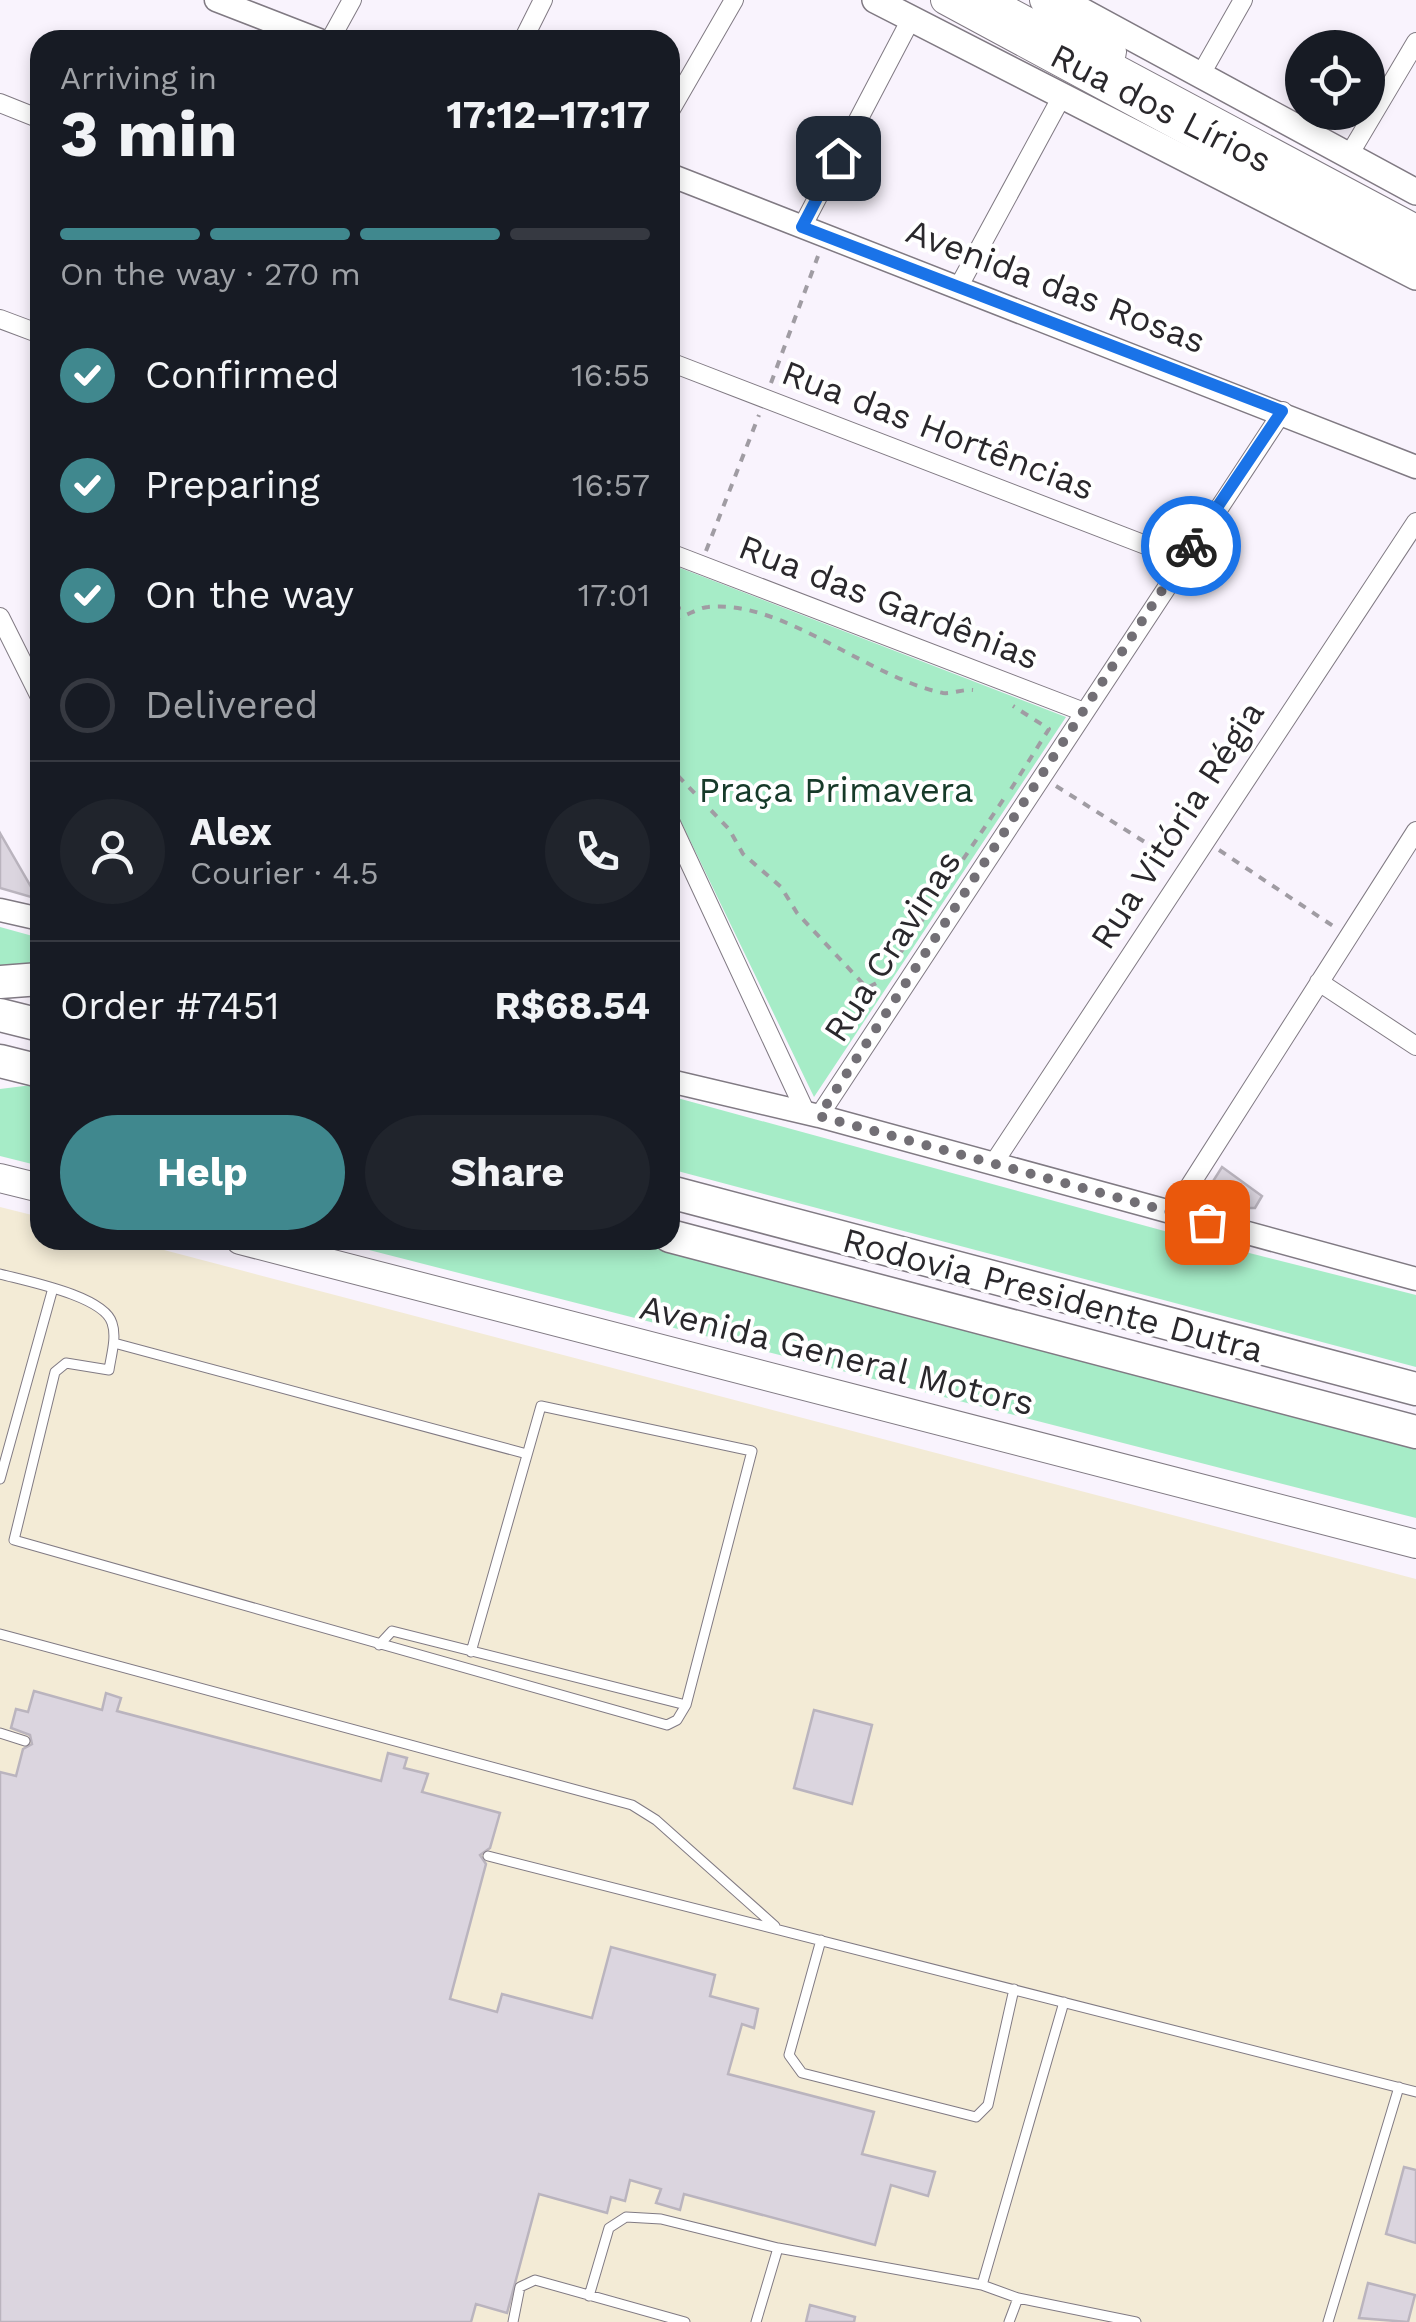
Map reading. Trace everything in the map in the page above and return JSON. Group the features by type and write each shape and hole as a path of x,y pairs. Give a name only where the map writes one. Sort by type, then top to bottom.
{"highway":[{"path":"0,982 30,979"},
{"path":"0,1014 30,1022"},
{"name":"Rodovia Presidente Dutra","path":"680,1195 1416,1389"},
{"name":"Rodovia Presidente Dutra","path":"680,1239 1416,1432"}],"main road":[{"name":"Rua dos Lírios","path":"874,0 1416,277"},
{"path":"945,0 1416,254"},
{"path":"987,0 1416,229"},
{"path":"1044,0 1112,52 1145,85"},
{"path":"1062,0 1416,192"},
{"path":"0,1178 30,1186"},
{"name":"Avenida General Motors","path":"279,1250 1416,1544"}],"street":[{"path":"216,0 293,30"},
{"path":"336,30 352,0"},
{"path":"528,30 543,0"},
{"path":"680,94 734,0"},
{"path":"1201,74 1243,0"},
{"path":"802,227 910,19"},
{"path":"1349,155 1416,42"},
{"path":"959,286 1061,98"},
{"path":"0,103 30,114"},
{"name":"Avenida das Rosas","path":"680,180 1282,411 1416,467"},
{"path":"0,319 30,330"},
{"name":"Rua das Hortências","path":"680,366 1182,560"},
{"name":"Rua Cravinas","path":"812,1114 1042,777 1282,411"},
{"name":"Rua Vitória Régia","path":"993,1164 1416,522"},
{"name":"Rua das Gardênias","path":"680,556 1084,712"},
{"path":"0,617 30,678"},
{"path":"1172,1212 1416,830"},
{"path":"680,842 812,1114"},
{"path":"0,910 30,917"},
{"path":"1319,982 1416,1046"},
{"path":"680,1082 812,1114 1416,1278"}],"lane":[{"path":"0,1274 53,1288 98,1306 112,1322 114,1343 109,1370 66,1364 55,1372 14,1540"},
{"path":"0,1478 53,1288"},
{"path":"114,1343 527,1454"},
{"path":"0,1535 667,1725 677,1720 686,1705 752,1452 541,1406 471,1652"},
{"path":"379,1645 392,1631 686,1705"},
{"path":"0,1634 632,1804 656,1820 777,1928"},
{"path":"0,1734 26,1740"},
{"path":"488,1856 1416,2092"},
{"path":"820,1940 789,2055 802,2073 976,2117 988,2105 1014,1989"},
{"path":"982,2285 1064,2002"},
{"path":"1328,2322 1398,2087"},
{"path":"589,2296 609,2228 626,2217 662,2219 778,2248 982,2285 1018,2298 1136,2322"},
{"path":"756,2322 778,2248"},
{"path":"513,2322 526,2282 685,2322"},
{"path":"1009,2322 1018,2298"}],"path":[{"path":"680,618 704,607 751,610 795,625 837,651 876,670 891,671 910,683 947,694 981,688"},
{"path":"680,778 728,829 744,854 781,888 797,913 832,948 850,974 866,988 875,987 1049,729 1009,703"},
{"path":"1042,777 1187,869"},
{"path":"1206,841 1348,936"}],"shaded area":[{"path":"0,1207 30,1214 30,1250 164,1250 1416,1579 1416,2322 0,2322"}],"green space":[{"name":"Praça Primavera","path":"680,568 1066,717 814,1097 680,820"},
{"path":"0,927 30,935 30,966 0,968"},
{"path":"30,1085 30,1164 0,1156 0,1089"},
{"path":"680,1099 1190,1238 1416,1295 1416,1367 680,1172"},
{"path":"369,1250 671,1250 1416,1446 1416,1518"}],"building":[{"path":"0,833 30,885 30,897 0,888"},
{"path":"1222,1167 1262,1196 1255,1208 1220,1208 1203,1197"},
{"path":"34,1691 102,1710 106,1693 121,1698 117,1711 381,1781 388,1753 407,1758 404,1768 428,1774 422,1792 500,1813 490,1848 480,1855 486,1864 450,1999 497,2012 502,1994 592,2018 611,1947 715,1975 710,1996 758,2009 754,2028 742,2024 728,2074 874,2112 862,2154 935,2172 928,2196 891,2185 875,2245 684,2194 680,2210 656,2203 661,2189 630,2180 625,2201 611,2197 607,2213 539,2194 507,2313 476,2304 471,2322 0,2322 0,1772 16,1776 23,1749 32,1744 30,1735 11,1728 16,1709 28,1712"},
{"path":"814,1710 872,1725 852,1804 794,1788"},
{"path":"1404,2167 1416,2170 1416,2243 1386,2234"},
{"path":"1368,2283 1415,2295 1408,2322 1359,2318"},
{"path":"810,2305 855,2317 854,2322 806,2322"}],"way so far":[{"path":"1191,546 819,1116 1207,1222"}],"route":[{"path":"838,158 802,227 1282,411 1191,546"}]}
